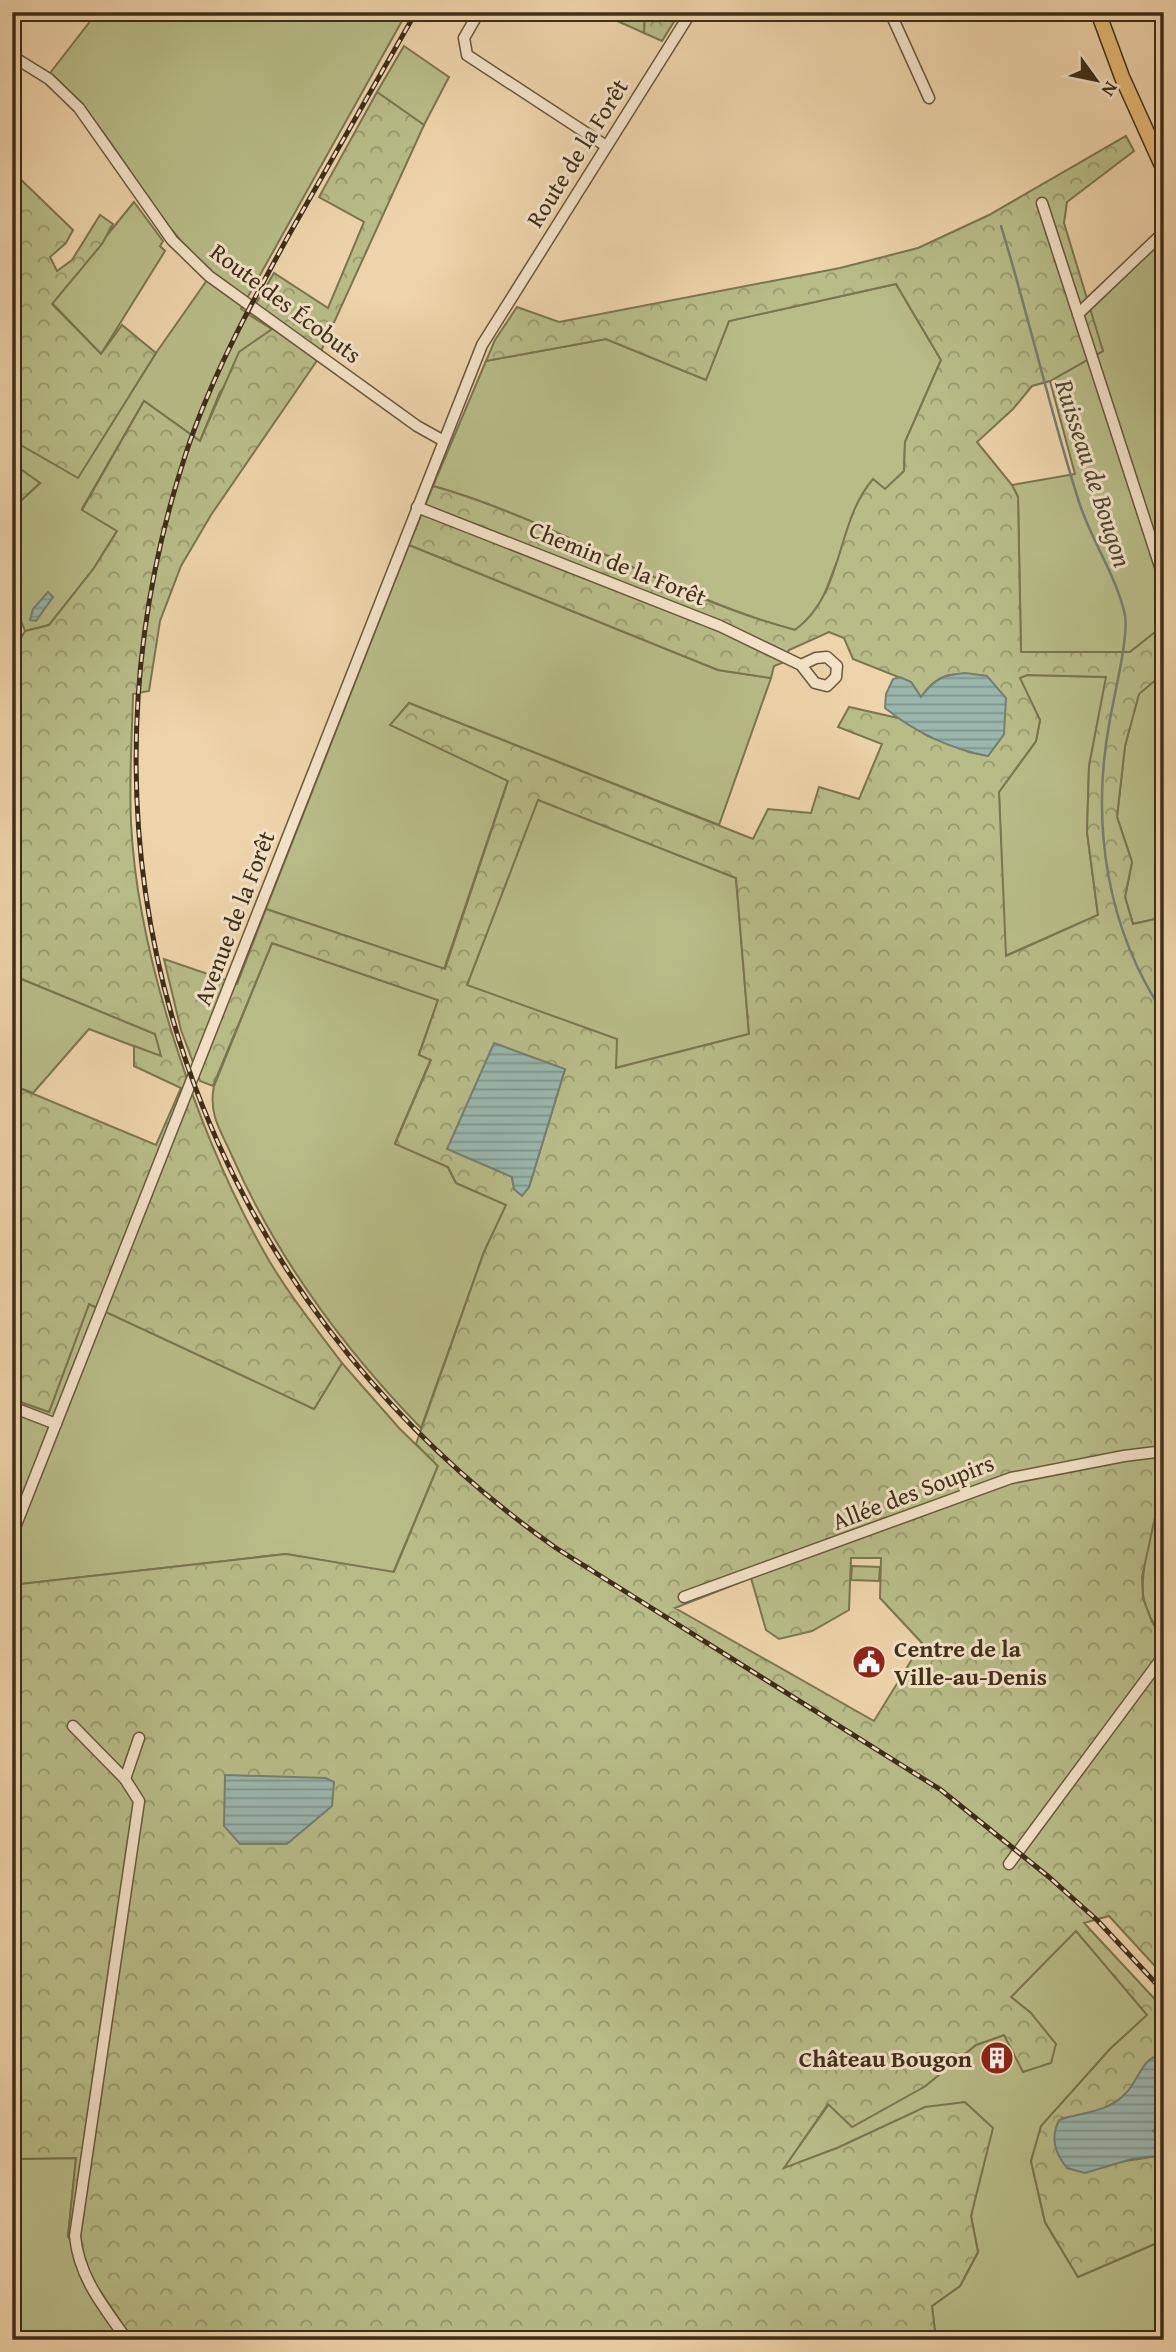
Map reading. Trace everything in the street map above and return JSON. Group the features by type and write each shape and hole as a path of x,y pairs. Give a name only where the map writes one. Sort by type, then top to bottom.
{"main road":[{"path":"1098,12 1164,170"}],"street":[{"path":"480,12 464,38 463,48 467,55 606,146"},
{"name":"Route de la Forêt","path":"498,317 691,12"},
{"path":"890,12 929,98"},
{"name":"Route des Écobuts","path":"12,57 49,79 79,108 172,240 209,276 417,426 442,440"},
{"path":"1042,203 1164,579"},
{"path":"1079,314 1164,232"},
{"name":"Avenue de la Forêt","path":"12,1535 442,440 482,345 498,317"},
{"name":"Chemin de la Forêt","path":"417,507 708,621 801,664"},
{"path":"12,1407 56,1424"},
{"name":"Allée des Soupirs","path":"684,1597 1011,1478 1124,1455 1164,1451"},
{"path":"1009,1864 1164,1655"},
{"path":"73,1726 125,1779 139,1801 75,2236 77,2258 88,2285 127,2340"},
{"path":"125,1779 139,1738"}],"green space":[{"path":"94,12 407,12 241,309 272,329 220,392 200,441 144,401 82,509 117,531 94,568 49,625 25,631 12,597 12,509 40,483 12,463 12,440 78,477 156,353 212,273 168,225 95,121 50,73 95,15"},
{"path":"597,12 645,12 644,33"},
{"path":"645,12 680,12 662,41 644,33"},
{"path":"404,46 449,77 424,125 377,92"},
{"path":"377,92 424,125 316,362 211,515 181,566 160,621 149,691 133,694 130,790 136,874 145,928 158,985 194,1099 239,1204 263,1250 291,1294 342,1363 314,1409 89,1304 49,1412 12,1399 12,1085 156,1145 181,1088 134,1066 134,1046 161,1056 155,1034 12,975 12,653 25,631 49,625 94,568 117,531 82,510 144,401 200,441 239,352 272,329 249,315 274,273 328,308 364,222 319,197"},
{"path":"1126,136 1134,151 1067,202 1064,223 1103,351 1050,381 1032,386 1013,409 977,442 1012,485 1018,497 1021,652 1130,652 1164,625 1164,673 1139,694 1125,746 1117,817 1132,862 1125,897 1133,924 1164,917 1164,1476 1142,1577 1143,1598 1152,1622 1164,1639 1164,1976 1109,1916 1084,1923 1164,2009 1164,2054 1156,2056 1145,2065 1129,2090 1118,2101 1095,2112 1063,2118 1113,2163 1164,2155 1164,2240 1078,2277 1045,2222 1031,2161 1041,2126 1110,2049 1147,2015 1076,1931 1011,1997 1031,2013 1056,2044 1051,2063 1023,2072 1004,2035 976,2045 924,2087 852,2127 828,2104 784,2168 837,2148 925,2107 965,2102 993,2128 971,2216 978,2252 960,2286 932,2306 936,2340 133,2340 92,2279 68,2236 76,2158 12,2159 12,1585 286,1554 394,1572 438,1466 416,1444 484,1252 506,1205 456,1183 448,1167 395,1144 431,1060 419,1055 438,1000 272,943 213,1086 200,1081 181,1030 164,959 237,984 266,909 445,969 508,781 390,725 409,703 753,839 768,809 811,813 819,787 859,799 882,744 838,727 849,707 898,718 928,736 969,752 988,756 1004,734 987,676 958,674 942,677 921,697 911,682 853,659 844,638 829,632 789,650 782,663 774,666 771,678 718,670 409,545 433,486 525,519 748,616 795,630 811,615 823,597 852,516 873,479 885,489 904,471 905,442 941,360 896,284 729,321 706,380 606,339 486,361 495,340 517,307 559,322 840,268 918,248 989,215","holes":["1027,675 1106,677 1089,766 1087,832 1098,915 1006,956 999,792 1036,741 1040,720 1020,678","538,800 736,878 749,1034 616,1068 617,1039 467,985","565,1069 529,1187 522,1195 514,1189 512,1177","851,1558 881,1558 880,1598 922,1643 874,1721 675,1608 751,1578 766,1630 779,1639 812,1631 849,1610"]},
{"path":"12,171 73,230 66,243 50,257 57,271 72,260 100,215 113,224 102,244 52,304 101,354 122,325 156,353 78,478 12,440"},
{"path":"134,202 163,241 160,246 165,251 101,354 52,303"},
{"path":"1164,225 1164,625 1130,652 1021,652 1018,497 1012,485 1075,474 1050,381 1103,351 1085,300"},
{"path":"896,284 941,360 905,442 904,471 876,500 859,523 844,546 818,606 795,630 703,598 525,518 433,486 486,361 606,339 706,380 729,321"},
{"path":"12,463 40,483 12,509"},
{"path":"409,545 718,670 771,678 719,825 409,703 391,725 508,780 444,969 266,909"},
{"path":"1162,672 1164,917 1133,924 1125,897 1132,862 1117,817 1125,746 1139,693"},
{"path":"1027,675 1107,677 1089,766 1087,832 1098,915 1005,956 999,792 1036,741 1040,720 1019,678"},
{"path":"538,799 736,878 749,1034 615,1068 467,985"},
{"path":"272,943 438,1000 419,1054 431,1059 395,1143 448,1167 456,1183 507,1205 484,1252 421,1428 365,1367 314,1301 250,1194 214,1114 214,1086"},
{"path":"12,975 155,1034 162,1057 89,1029 33,1093 12,1085"},
{"path":"89,1304 314,1409 342,1363 399,1428 438,1466 393,1573 286,1554 12,1585 12,1399 49,1412"},
{"path":"1164,1476 1164,1639 1147,1610 1143,1574"},
{"path":"852,1566 880,1567 879,1581 851,1580"},
{"path":"1076,1930 1148,2015 1110,2049 1042,2126 1031,2161 1045,2222 1078,2277 1164,2240 1164,2340 936,2340 932,2306 960,2286 978,2252 971,2216 979,2177 837,2148 783,2169 829,2104 924,2087 976,2045 1004,2035 1031,2013 1011,1997"},
{"path":"76,2158 68,2236 92,2279 133,2340 12,2340 12,2159"}],"water":[{"path":"48,592 53,597 36,621 30,620 33,609"},
{"path":"965,673 987,676 1006,698 1004,734 988,756 934,738 885,708 886,694 893,679 900,677 911,682 921,697 940,679"},
{"path":"494,1043 565,1069 529,1187 522,1196 514,1189 512,1177 447,1149"},
{"path":"225,1775 326,1778 334,1782 332,1806 287,1844 240,1844 224,1826"},
{"path":"1164,2054 1164,2129 1158,2125 1153,2131 1164,2143 1164,2155 1132,2159 1085,2173 1067,2168 1059,2157 1054,2139 1059,2120 1101,2109 1117,2101 1150,2060"}],"waterway":[{"name":"Ruisseau de Bougon","path":"1001,226 1079,502 1116,586 1125,615 1123,653 1104,763 1103,838 1108,875 1129,947 1164,1014"}],"railway":[{"path":"416,12 290,233 220,368 186,453 148,609 136,764 149,916 187,1063 247,1201 329,1330 433,1446 556,1548 941,1790 1049,1877 1097,1920 1164,1992"}],"place":[{"name":"Centre de la Ville-au-Denis","path":"869,1662"},
{"name":"Château Bougon","path":"997,2058"}]}
